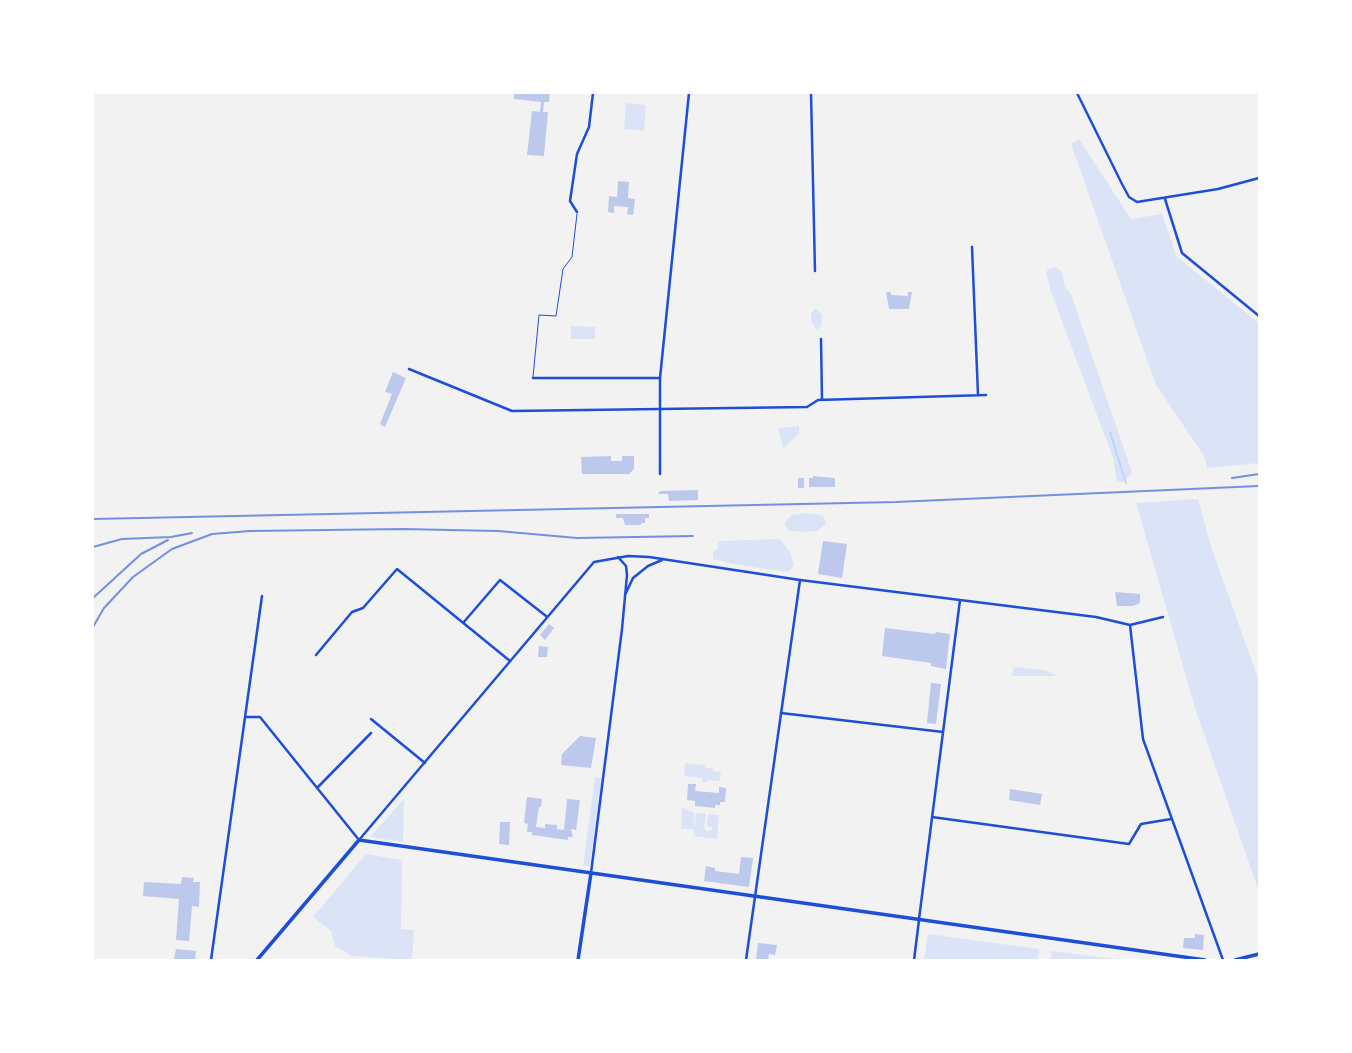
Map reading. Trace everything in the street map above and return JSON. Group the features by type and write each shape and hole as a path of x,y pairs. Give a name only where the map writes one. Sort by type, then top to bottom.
{"main road":[{"path":"257,960 359,840 1205,960"},
{"path":"578,960 591,873"},
{"path":"1235,960 1259,954"}],"street":[{"path":"577,212 570,201 577,154 589,127 593,93"},
{"path":"660,474 660,378 689,93"},
{"path":"811,93 815,271"},
{"path":"1077,93 1129,197 1140,203 1218,189 1259,178"},
{"path":"1165,199 1182,253 1259,316"},
{"path":"972,247 978,395"},
{"path":"821,339 822,400"},
{"path":"409,369 512,411 807,407 822,400 986,395"},
{"path":"533,378 660,378"},
{"path":"591,873 627,575 625,566 618,557"},
{"path":"246,717 260,718 359,840 581,574 594,562 618,557 649,557 800,580 1096,617 1130,625 1163,617"},
{"path":"648,566 649,557"},
{"path":"624,598 633,578 648,566 663,560"},
{"path":"316,656 352,612 363,608 397,569 510,661"},
{"path":"463,623 500,580 546,617"},
{"path":"746,960 800,580"},
{"path":"211,960 262,596"},
{"path":"914,960 960,600"},
{"path":"1130,625 1141,732 1223,960"},
{"path":"781,713 943,732"},
{"path":"371,719 425,763"},
{"path":"317,789 371,733"},
{"path":"932,817 1129,844 1141,824 1172,818"}],"lane":[{"path":"533,378 539,315 556,316 563,269 572,257 577,212"}],"shaded area":[{"path":"626,103 646,105 644,131 624,129"},
{"path":"1079,139 1131,219 1162,214 1177,257 1259,323 1259,463 1207,468 1204,456 1156,385 1071,144"},
{"path":"1056,267 1062,272 1065,287 1071,294 1132,473 1124,482 1117,482 1113,458 1051,292 1046,273 1048,269"},
{"path":"816,308 822,315 821,326 816,330 811,321 811,313"},
{"path":"571,326 595,327 595,339 571,339"},
{"path":"799,426 799,434 783,448 778,428"},
{"path":"1198,499 1211,546 1259,681 1259,892 1196,711 1136,503"},
{"path":"792,515 823,515 826,524 817,531 789,531 784,523"},
{"path":"780,539 791,554 794,566 788,572 713,559 718,541"},
{"path":"1014,667 1045,670 1057,676 1012,676"},
{"path":"685,763 705,765 705,768 721,772 720,781 707,780 707,783 702,782 702,778 684,776"},
{"path":"595,777 602,778 590,866 583,866"},
{"path":"404,799 403,842 370,837"},
{"path":"682,807 694,812 694,829 681,829"},
{"path":"696,813 706,814 706,831 712,830 712,827 707,826 708,814 719,815 717,839 694,836"},
{"path":"366,854 402,860 401,929 414,930 412,960 352,956 335,946 331,931 313,917"},
{"path":"928,934 1039,949 1038,960 924,960"},
{"path":"1052,951 1116,959 1050,960"}],"building":[{"path":"514,93 550,93 549,102 544,102 543,112 548,112 544,156 527,155 532,111 540,112 541,102 514,99"},
{"path":"618,181 629,182 628,198 635,199 633,215 627,214 628,207 614,206 614,213 608,212 609,196 617,197"},
{"path":"886,292 908,296 908,292 912,292 909,309 889,309"},
{"path":"393,372 406,378 385,427 380,424 392,394 385,392"},
{"path":"611,456 611,461 622,461 622,456 634,456 634,469 629,474 582,474 581,457"},
{"path":"798,478 804,478 804,488 798,488"},
{"path":"809,478 835,478 835,487 809,487"},
{"path":"698,490 698,500 669,501 668,494 658,494 660,491"},
{"path":"616,514 649,514 649,518 645,518 645,523 641,525 625,525 623,518 616,518"},
{"path":"823,541 847,544 842,578 818,574"},
{"path":"1115,592 1140,594 1140,603 1117,606"},
{"path":"549,624 554,628 545,640 540,635"},
{"path":"885,628 950,634 946,669 931,666 931,663 882,656"},
{"path":"539,646 548,647 547,657 538,657"},
{"path":"931,683 941,684 936,724 927,723"},
{"path":"580,736 596,738 591,768 561,765 562,754"},
{"path":"688,784 696,784 695,791 719,793 719,787 726,788 725,802 715,805 715,808 695,806 695,801 687,800"},
{"path":"1010,789 1042,794 1040,805 1009,800"},
{"path":"527,797 542,799 536,827 545,828 545,824 557,825 557,829 564,830 567,799 580,800 576,830 571,829 573,837 568,837 568,840 527,832 528,824 524,823"},
{"path":"500,822 510,822 509,845 499,844"},
{"path":"741,857 753,858 749,887 704,881 706,866 715,868 715,871 739,874"},
{"path":"182,877 194,878 193,882 200,882 199,907 192,906 189,941 176,940 179,899 143,896 144,882 181,884"},
{"path":"1195,934 1204,935 1203,950 1183,948 1184,938 1195,938"},
{"path":"758,943 777,945 775,955 769,954 768,960 756,960"},
{"path":"176,949 196,951 195,960 174,959"}],"waterway":[{"path":"1110,432 1126,483"}],"railway":[{"path":"1232,478 1259,474"},
{"path":"93,519 896,502 1259,486"},
{"path":"93,627 104,608 133,577 172,549 212,534 402,529 498,531 577,538 693,536"},
{"path":"93,547 122,539 171,537 192,533"},
{"path":"93,598 141,554 168,540"}]}
